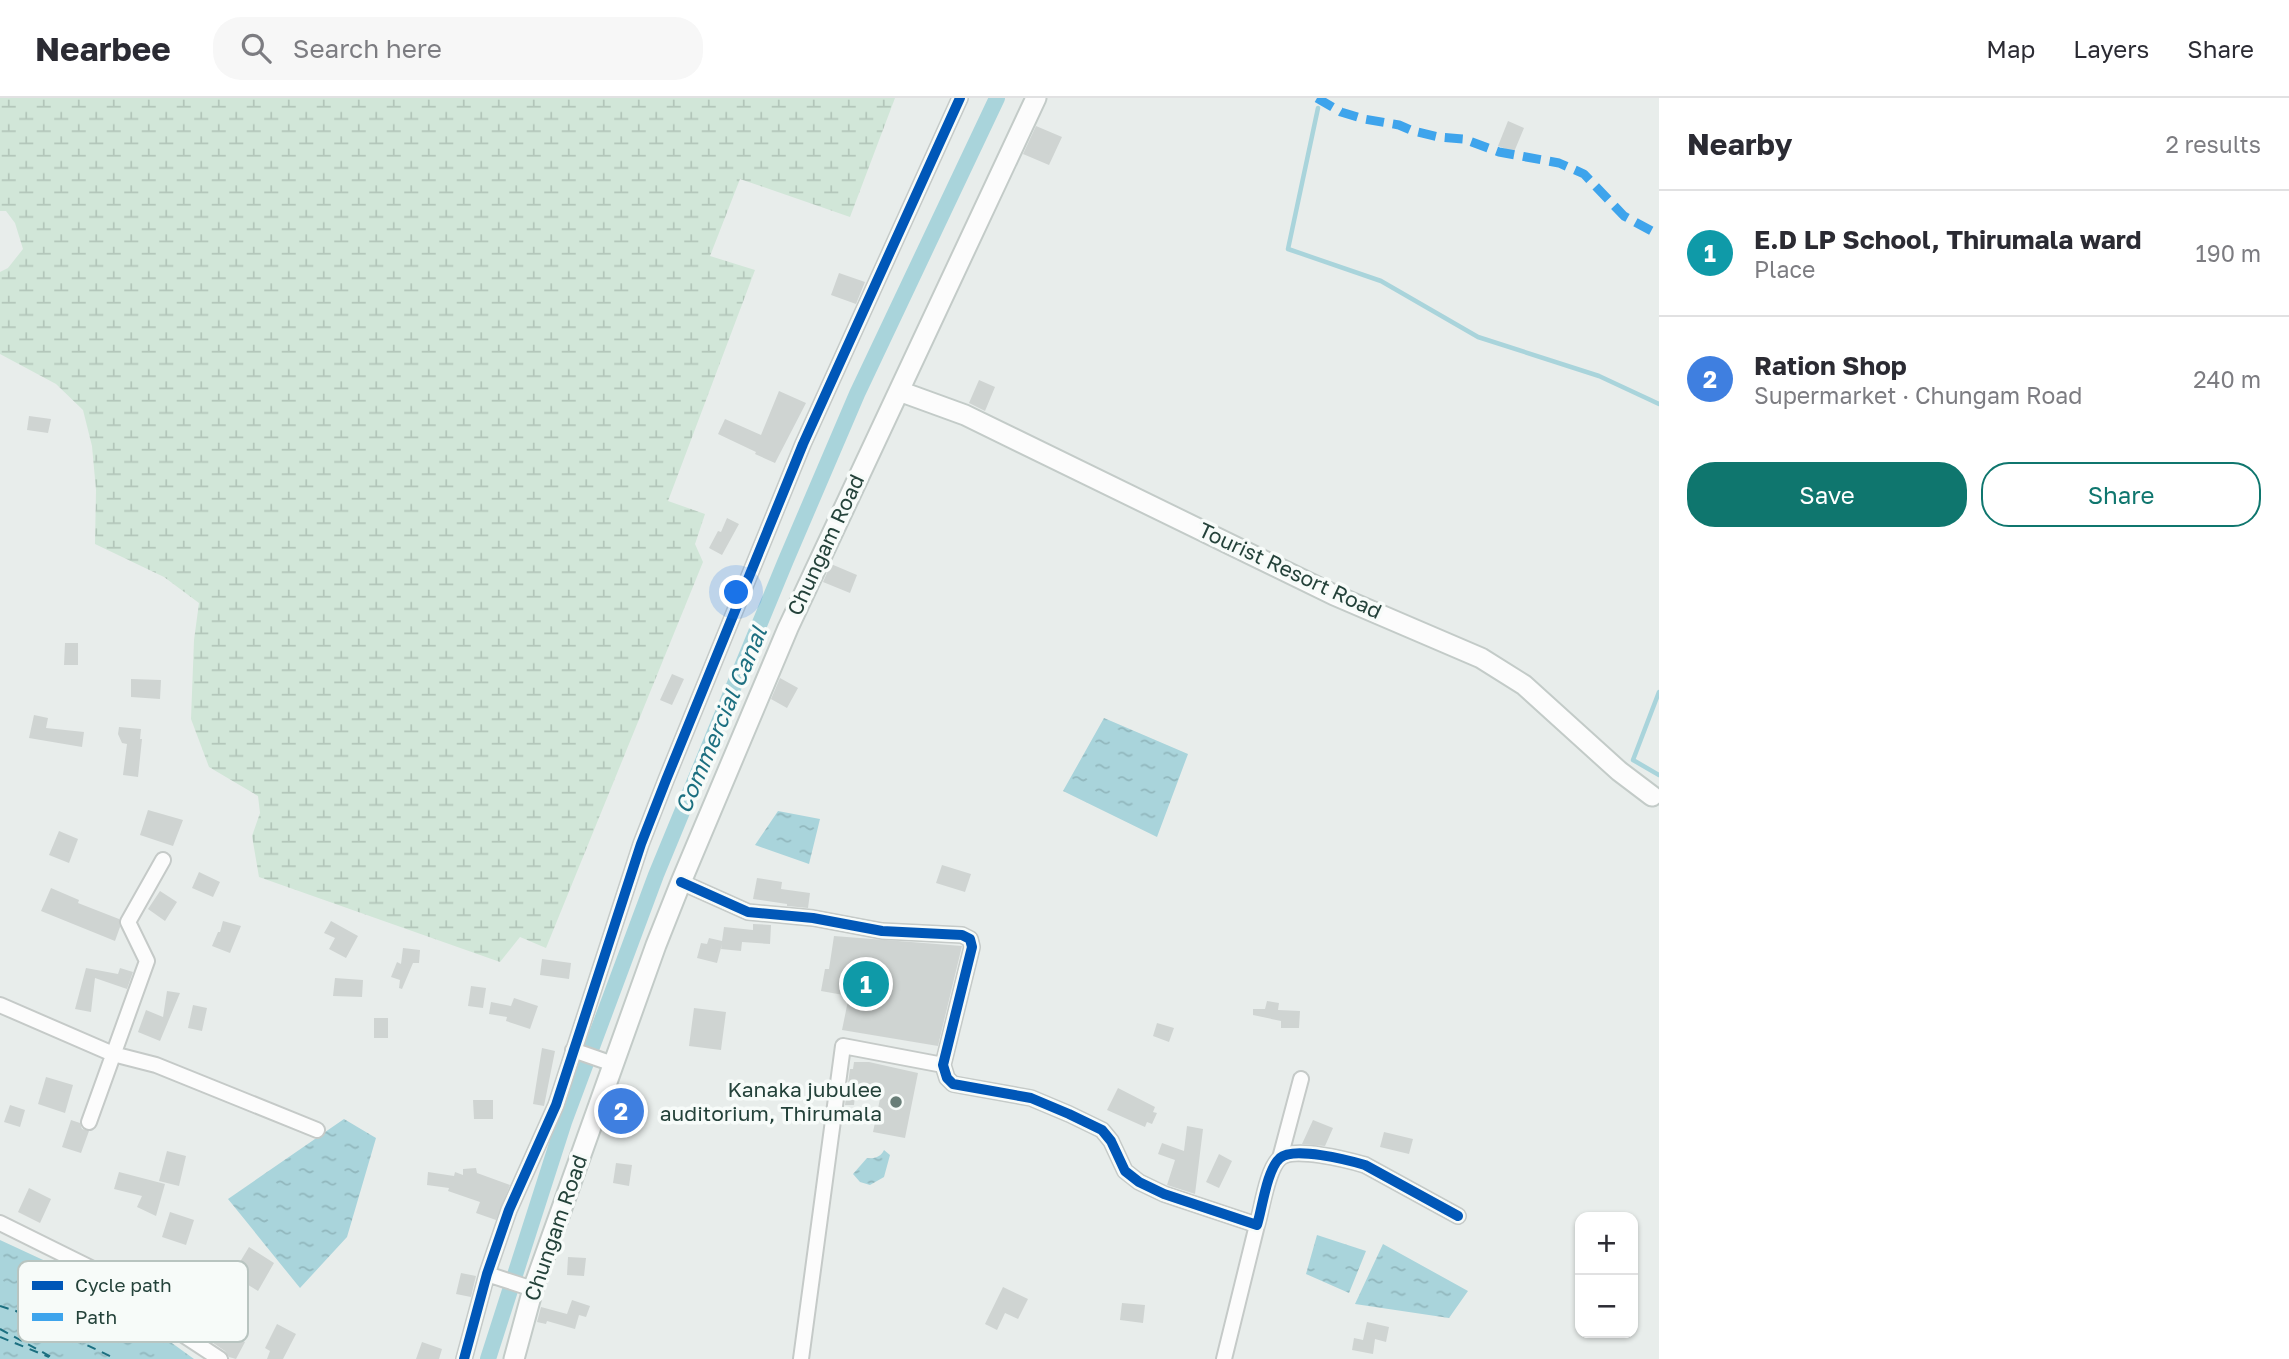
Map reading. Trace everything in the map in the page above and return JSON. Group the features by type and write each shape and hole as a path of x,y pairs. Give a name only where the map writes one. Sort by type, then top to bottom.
{"main road":[{"name":"Chungam Road","path":"514,1359 533,1289 681,882 788,628 1037,98"},
{"name":"Tourist Resort Road","path":"899,391 965,415 1334,594 1481,658 1524,685 1619,771 1656,799"}],"street":[{"path":"464,1359 487,1274 509,1210 556,1105 641,844 666,780 803,444 960,98"},
{"path":"89,1122 147,961 128,922 163,860"},
{"path":"681,882 748,912 813,918 882,930 962,935 970,939 972,947 943,1065 947,1078 953,1084 1031,1098 1102,1130 1111,1141 1125,1171 1139,1182 1164,1194 1257,1225"},
{"path":"0,1005 113,1054 156,1065 317,1130"},
{"path":"801,1359 843,1046 943,1065"},
{"path":"573,1050 613,1064"},
{"path":"1224,1359 1272,1168 1280,1158 1301,1079"},
{"path":"1280,1158 1299,1153 1358,1163 1389,1177 1458,1216"},
{"path":"0,1223 77,1261"},
{"path":"487,1274 533,1289"},
{"path":"194,1342 220,1359"}],"green space":[{"path":"0,98 895,98 850,217 740,179 710,256 755,270 668,501 705,514 695,544 703,562 546,948 520,937 500,962 259,877 252,836 260,813 258,796 209,767 191,719 194,640 199,603 164,577 95,544 96,490 92,446 83,410 56,384 0,354 0,272 8,268 23,249 15,223 6,211 0,211"}],"water":[{"path":"1104,718 1188,754 1157,837 1063,791"},
{"path":"778,811 820,819 809,864 755,845"},
{"path":"344,1119 376,1138 347,1237 300,1288 228,1199"},
{"path":"884,1150 890,1155 884,1177 870,1185 860,1182 853,1174 867,1158 877,1157"},
{"path":"1317,1235 1366,1251 1349,1293 1306,1274"},
{"path":"0,1240 45,1261 18,1261 18,1342 170,1342 194,1359 0,1359"},
{"path":"1383,1244 1468,1291 1449,1318 1355,1304"}],"building":[{"path":"1508,121 1524,128 1514,152 1498,146"},
{"path":"1036,126 1062,137 1049,165 1023,154"},
{"path":"839,273 865,282 856,304 831,295"},
{"path":"979,380 995,387 985,411 969,403"},
{"path":"779,391 806,403 775,463 718,434 725,419 761,435"},
{"path":"29,416 51,419 48,433 27,430"},
{"path":"727,518 739,524 722,555 709,548"},
{"path":"831,564 857,575 850,593 823,582"},
{"path":"65,643 78,643 78,665 64,665"},
{"path":"672,674 684,679 672,705 660,700"},
{"path":"780,678 798,688 787,708 771,699"},
{"path":"131,679 161,680 160,699 131,697"},
{"path":"34,715 48,718 46,728 84,732 82,747 29,738"},
{"path":"119,727 141,729 138,777 123,775 127,744 122,743 118,734"},
{"path":"148,810 183,820 173,846 140,835"},
{"path":"59,831 78,839 69,863 49,855"},
{"path":"942,865 971,874 965,892 936,883"},
{"path":"199,872 220,882 213,897 192,888"},
{"path":"757,878 782,882 781,889 810,893 808,908 753,899"},
{"path":"51,888 79,900 78,903 119,919 120,927 115,941 41,911"},
{"path":"160,891 177,902 165,921 148,909"},
{"path":"223,921 241,926 230,953 212,946"},
{"path":"331,921 358,936 346,958 329,949 335,938 324,933"},
{"path":"753,924 771,925 770,944 742,942 741,951 721,949 722,944 717,963 697,958 701,943 707,944 709,938 722,941 724,927 753,930"},
{"path":"834,936 962,946 938,1046 842,1030 849,996 821,991 825,969 829,969"},
{"path":"403,948 420,950 419,963 413,963 402,989 399,988 400,980 391,977 397,962 401,964"},
{"path":"542,959 571,963 569,979 540,975"},
{"path":"86,968 118,974 120,968 133,972 127,989 95,978 91,1012 75,1009"},
{"path":"335,978 363,980 362,997 333,996"},
{"path":"471,986 486,988 483,1008 468,1006"},
{"path":"167,991 180,993 160,1041 138,1032 146,1010 163,1017"},
{"path":"514,998 538,1006 530,1029 506,1021 507,1017 489,1014 491,1002 511,1006"},
{"path":"1267,1001 1279,1003 1278,1010 1300,1011 1299,1028 1281,1028 1281,1021 1253,1015 1253,1009 1265,1009"},
{"path":"193,1005 207,1008 202,1031 188,1028"},
{"path":"694,1008 726,1012 721,1050 689,1046"},
{"path":"374,1018 388,1018 388,1038 374,1038"},
{"path":"1157,1023 1174,1028 1169,1042 1153,1036"},
{"path":"542,1048 555,1051 544,1106 533,1104"},
{"name":"Kanaka jubulee auditorium, Thirumala","path":"854,1062 869,1062 918,1073 905,1138 873,1132 880,1099 855,1096 854,1105 845,1105 850,1069 853,1069"},
{"path":"46,1077 73,1085 65,1113 38,1104"},
{"path":"1118,1088 1155,1107 1153,1112 1157,1113 1152,1124 1147,1122 1145,1127 1107,1110"},
{"path":"473,1100 493,1100 493,1119 474,1119"},
{"path":"10,1105 25,1110 20,1127 4,1122"},
{"path":"71,1120 80,1123 82,1129 89,1131 81,1153 62,1147"},
{"path":"1313,1120 1333,1128 1325,1146 1302,1144"},
{"path":"1187,1126 1203,1129 1195,1194 1167,1185 1175,1160 1158,1154 1162,1143 1184,1151"},
{"path":"1384,1132 1413,1139 1409,1154 1380,1147"},
{"path":"167,1151 186,1156 179,1186 159,1181"},
{"path":"1219,1154 1232,1161 1219,1188 1206,1182"},
{"path":"616,1163 632,1165 629,1186 613,1183"},
{"path":"476,1168 477,1173 510,1185 496,1220 476,1213 480,1202 448,1191 449,1188 427,1185 428,1172 454,1176 455,1172 463,1175 463,1169"},
{"path":"119,1172 165,1184 156,1216 137,1207 142,1196 114,1189"},
{"path":"29,1188 51,1199 40,1223 18,1212"},
{"path":"170,1212 194,1220 186,1245 162,1237"},
{"path":"249,1247 274,1263 258,1291 248,1285 248,1261 240,1261"},
{"path":"568,1257 586,1258 584,1276 567,1275"},
{"path":"461,1273 476,1276 471,1297 456,1294"},
{"path":"1003,1287 1028,1299 1018,1319 1005,1313 997,1330 985,1324"},
{"path":"572,1300 590,1306 586,1317 579,1315 575,1329 547,1321 546,1324 537,1322 541,1307 567,1314"},
{"path":"1122,1303 1145,1305 1143,1323 1120,1320"},
{"path":"1367,1322 1389,1327 1386,1342 1375,1339 1373,1354 1352,1350 1354,1338 1363,1340"},
{"path":"277,1324 296,1334 283,1359 267,1359 270,1351 265,1348"},
{"path":"212,1342 245,1342 236,1359 229,1357"},
{"path":"422,1342 442,1349 439,1359 416,1359"}],"waterway":[{"name":"Commercial Canal","path":"488,1359 564,1122 656,875 857,394 997,98"},
{"path":"1318,108 1288,249 1381,281 1478,337 1599,376 1659,404"},
{"path":"1659,692 1633,760 1659,775"}],"ferry route":[{"path":"0,1306 18,1312"},
{"path":"0,1329 18,1339"},
{"path":"0,1337 49,1357"},
{"path":"24,1342 55,1359"},
{"path":"81,1342 116,1359"}],"marked path":[{"path":"1317,98 1341,112 1364,119 1399,125 1439,137 1464,139 1499,152 1559,163 1584,174 1624,216 1659,235"}],"cycle path":[{"path":"464,1359 487,1274 509,1210 556,1105 641,844 666,780 803,444 960,98"},
{"path":"681,882 748,912 813,918 882,931 962,935 970,939 972,947 943,1065 947,1078 953,1084 1031,1098 1102,1130 1111,1141 1125,1171 1139,1182 1164,1194 1257,1225 1275,1163 1280,1158 1296,1153 1334,1157 1365,1165 1458,1216"}],"place":[{"name":"E.D LP School, Thirumala ward","path":"866,984"},
{"name":"Kanaka jubulee auditorium, Thirumala","path":"896,1102"},
{"name":"Ration Shop","path":"621,1111"}]}
